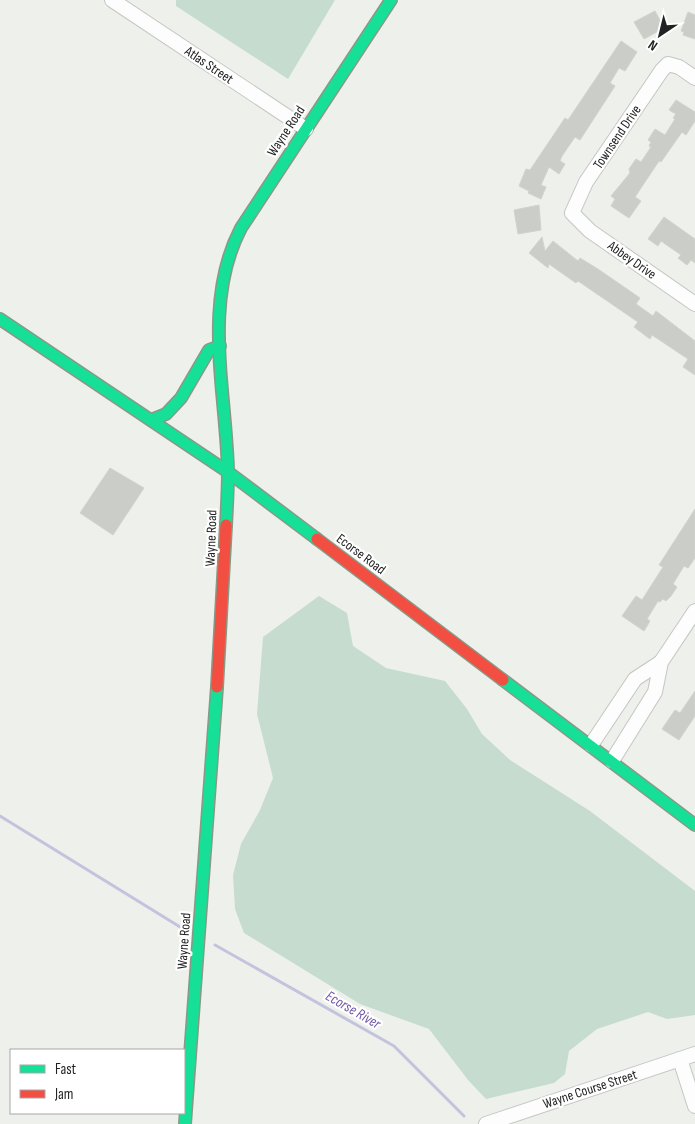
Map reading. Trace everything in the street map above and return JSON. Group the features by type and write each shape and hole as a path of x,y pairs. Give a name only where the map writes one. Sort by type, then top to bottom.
{"main road":[{"name":"Wayne Road","path":"185,1124 223,606 228,472 220,346 221,284 230,249 241,228 391,0"},
{"name":"Ecorse Road","path":"0,319 228,472 592,745 695,825"},
{"path":"151,420 166,414 181,398 209,350 220,346"}],"street":[{"name":"Atlas Street","path":"112,0 306,129"},
{"name":"Townsend Drive","path":"572,213 586,182 668,64 679,66 695,78"},
{"name":"Abbey Drive","path":"572,213 590,231 695,304"},
{"path":"612,761 655,692 661,662 695,611"},
{"path":"592,745 635,679 661,662"},
{"name":"Wayne Course Street","path":"486,1124 695,1054"},
{"path":"680,1060 695,1106"}],"green space":[{"path":"176,0 335,0 288,79 176,6"},
{"path":"319,596 347,613 353,646 386,668 445,681 467,709 482,734 510,760 590,811 695,891 695,1015 667,1019 648,1012 597,1029 569,1051 565,1074 554,1083 486,1099 468,1080 429,1029 360,1004 244,933 235,909 233,875 241,844 260,810 273,778 257,714 263,637"}],"building":[{"path":"655,11 664,28 644,39 634,22"},
{"path":"688,12 695,15 695,39 683,35 684,32 681,31"},
{"path":"621,41 637,52 625,71 619,68 610,83 615,86 580,140 575,137 562,156 560,161 565,164 559,174 549,167 541,185 546,187 541,199 528,193 529,191 519,186 526,169 530,170 565,118 568,120"},
{"path":"676,100 695,112 695,121 686,135 682,132 661,162 659,161 635,197 641,201 629,218 611,206 615,199 611,196 630,173 629,169 636,159 641,162 651,147 649,146 651,142 648,140 655,129 665,135 675,119 673,118 676,114 669,110"},
{"path":"539,205 541,230 518,234 514,210"},
{"path":"664,217 695,239 695,263 691,260 687,265 678,258 681,255 661,241 658,246 648,239"},
{"path":"542,237 545,251 553,241 578,261 580,258 640,298 636,304 653,316 656,311 695,341 695,375 683,367 688,359 652,335 650,339 634,327 638,322 578,281 576,283 549,264 548,268 529,253"},
{"path":"110,468 144,488 113,535 80,513"},
{"path":"695,509 695,558 688,568 684,566 673,584 677,587 671,596 666,601 663,599 660,602 658,601 647,619 650,621 644,631 622,616 636,596 642,600 663,567 659,565"},
{"path":"695,691 695,716 679,740 662,729 675,710 680,713"}],"waterway":[{"name":"Ecorse River","path":"0,816 185,930"},
{"name":"Ecorse River","path":"215,945 394,1046 464,1116"}],"traffic: fast":[{"path":"226,525 228,471 219,347 219,316 222,286 229,256 241,228 391,0"},
{"path":"0,319 228,472 317,539"},
{"path":"151,420 166,414 181,398 209,350 220,346"},
{"path":"503,680 695,825"},
{"path":"185,1124 217,687"}],"traffic: jam":[{"path":"217,687 226,525"},
{"path":"317,539 503,680"}]}
